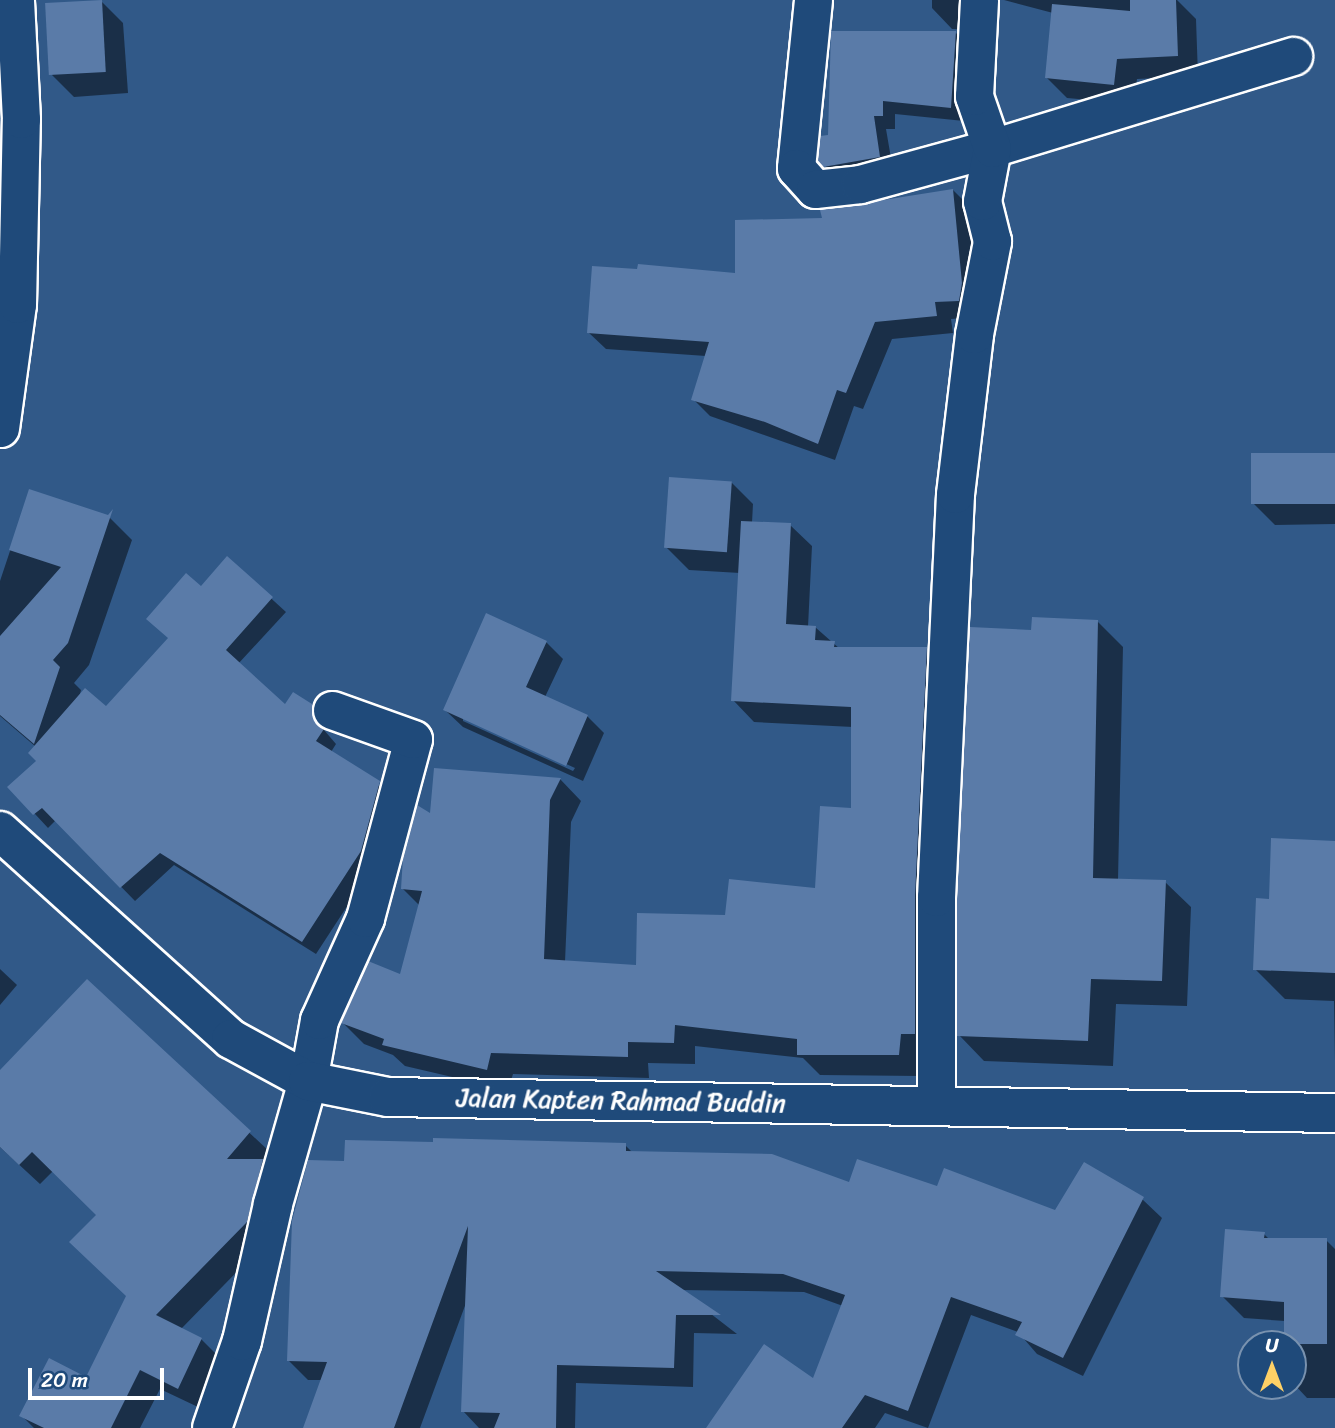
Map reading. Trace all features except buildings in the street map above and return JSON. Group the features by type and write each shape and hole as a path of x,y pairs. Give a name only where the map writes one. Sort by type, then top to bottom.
{"main road":[{"name":"Jalan Kapten Rahmad Buddin","path":"0,831 231,1039 308,1081 388,1097 1335,1113"},
{"path":"212,1428 242,1341 272,1204 308,1081"}],"street":[{"path":"0,428 17,304 21,119 15,0"},
{"path":"813,0 796,168 816,189 860,184 992,148 1293,57"},
{"path":"936,1106 936,897 955,494 974,334 992,241 982,201 992,148 974,96 979,0"},
{"path":"308,1081 319,1020 365,918 413,739 332,710"}]}
